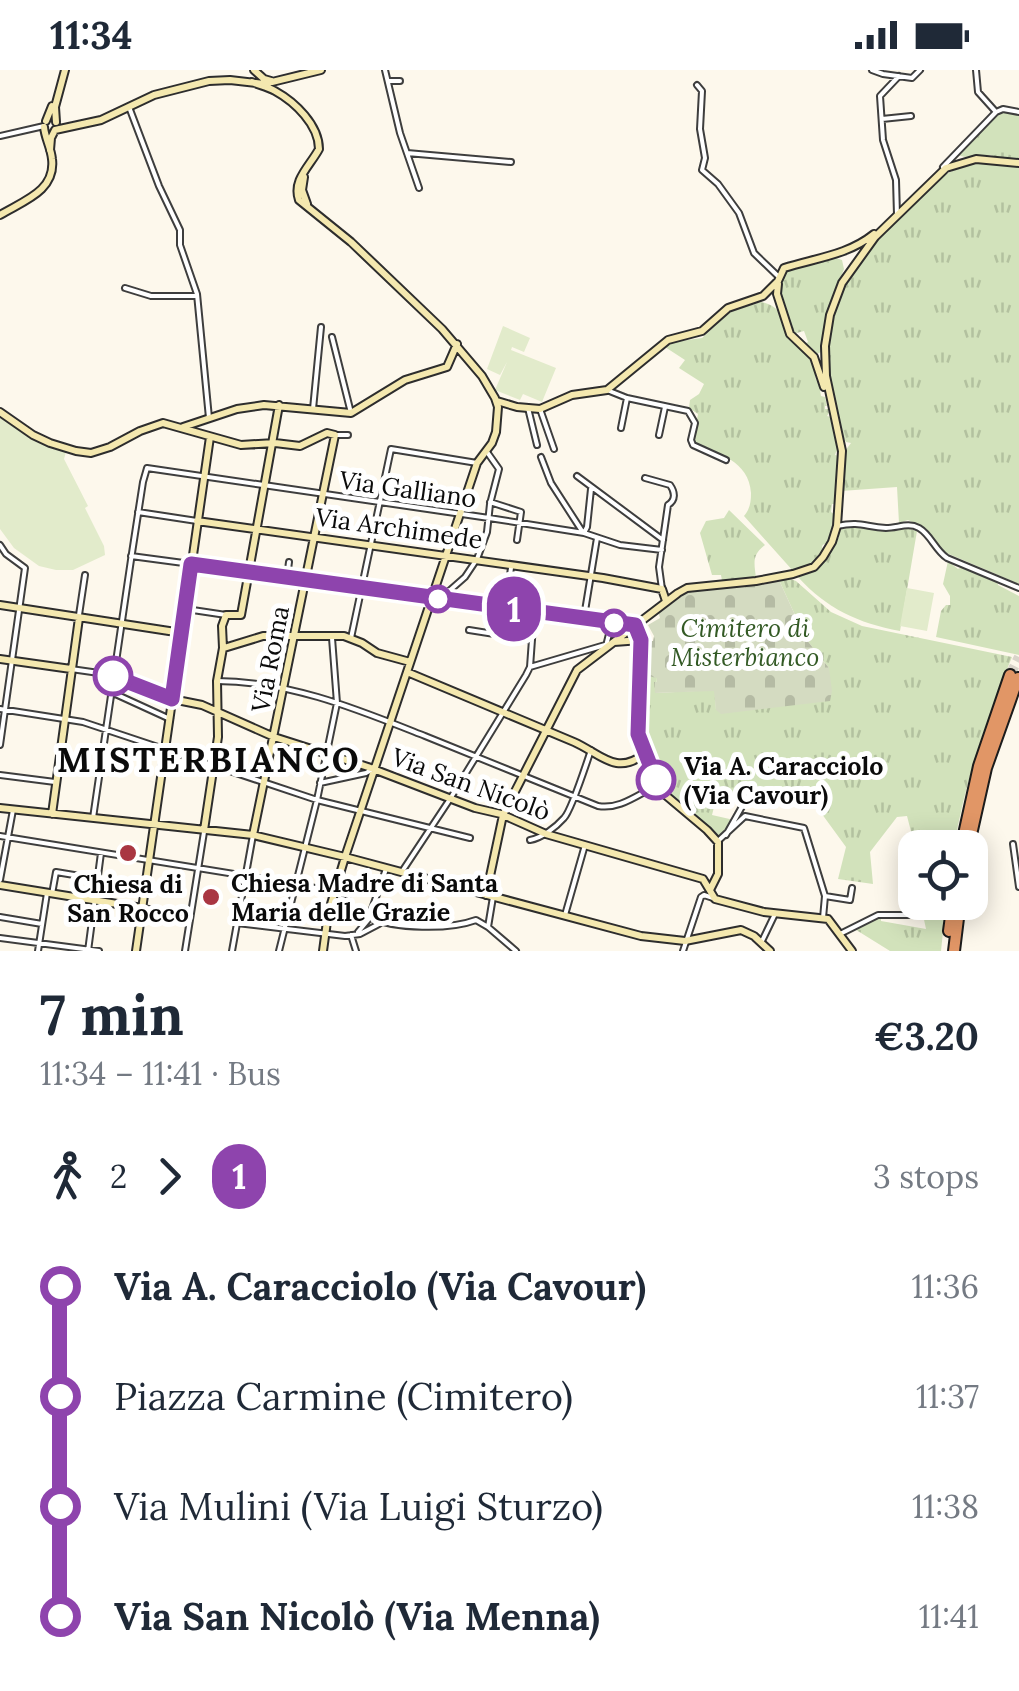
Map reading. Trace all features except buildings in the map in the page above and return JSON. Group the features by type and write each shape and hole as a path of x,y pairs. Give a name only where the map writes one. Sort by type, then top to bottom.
{"highway":[{"path":"967,830 979,766 1014,677"},
{"path":"951,951 954,920"}],"street":[{"path":"50,150 54,111 65,70"},
{"path":"254,70 311,124 318,138 317,153 299,178 299,200 351,242 456,344 497,404 496,432 477,463 436,598 428,610 373,770 334,892 323,951"},
{"path":"55,127 101,120 154,95 209,81 274,85 286,78 321,70"},
{"path":"385,70 419,188"},
{"path":"872,70 912,78 920,70"},
{"path":"976,70 978,92 996,112"},
{"path":"896,216 896,180 883,140 880,96 899,76"},
{"path":"389,81 400,80"},
{"path":"697,85 702,91 702,170 718,184 738,213 754,253 779,280"},
{"path":"0,214 46,186 52,171 45,125 58,96"},
{"path":"129,107 180,230 180,246 196,296 208,418"},
{"path":"842,283 869,244 996,112 1003,108 1019,112"},
{"path":"882,118 911,116"},
{"path":"0,136 52,120 55,127"},
{"path":"407,154 512,162"},
{"path":"934,178 955,164 976,159 1019,163"},
{"path":"660,587 756,581 809,569 828,550 837,526 842,451 814,356 790,334 776,290 784,268 856,247 896,216"},
{"path":"832,412 825,346 830,314 846,265 834,255"},
{"path":"497,404 540,409 572,394 607,390 664,342 702,331 728,308 762,296 779,280"},
{"path":"125,288 151,296 196,296"},
{"path":"750,300 770,301 783,314"},
{"path":"312,409 321,327"},
{"path":"332,337 352,413"},
{"path":"0,412 50,443 90,452 163,423 185,427 237,409 279,405 352,413 405,380 447,367 456,344"},
{"path":"814,356 821,356 825,346"},
{"path":"607,390 688,412 695,423 691,443 726,460"},
{"path":"621,428 627,398"},
{"path":"185,609 241,615 279,405"},
{"path":"659,435 665,407"},
{"path":"528,408 537,446"},
{"path":"540,409 554,449"},
{"path":"163,423 241,445 300,446 326,434 348,435"},
{"path":"136,951 210,437"},
{"name":"Via Roma","path":"232,951 334,437"},
{"path":"351,638 391,449 477,463"},
{"path":"436,598 465,578 477,560 487,532 499,469 486,452"},
{"path":"541,457 551,483 584,533"},
{"name":"Via Galliano","path":"138,512 147,468 490,518 662,550"},
{"path":"577,476 663,540"},
{"path":"645,478 670,485 674,491 674,499 668,505 662,550 660,587 668,599"},
{"path":"584,533 592,487"},
{"path":"490,502 521,512 517,540"},
{"path":"93,818 138,512"},
{"name":"Via Archimede","path":"138,512 660,587"},
{"path":"837,526 856,522 885,528 917,527 947,558 1019,588"},
{"path":"584,618 597,538"},
{"path":"0,546 25,568 0,745"},
{"path":"131,556 637,624"},
{"path":"287,577 289,562"},
{"path":"505,608 512,565"},
{"path":"52,814 85,575"},
{"path":"488,927 504,815 577,670 668,599 688,588"},
{"path":"0,606 182,633"},
{"path":"401,873 530,666 534,612"},
{"path":"185,951 214,765 222,626 226,615"},
{"path":"609,644 610,622"},
{"path":"637,624 641,641 638,728 644,754 668,797 718,842 718,874 701,897 683,951"},
{"path":"470,630 532,640"},
{"path":"223,648 264,636 332,636 351,638 376,654 410,662"},
{"path":"278,951 306,848 337,703 332,636"},
{"path":"530,666 609,644 641,641"},
{"name":"Via San Nicolò","path":"0,660 113,676 172,699 202,705 274,737 504,815 546,834 703,879 707,893"},
{"path":"407,672 592,750 613,764 634,762 644,754"},
{"path":"218,680 250,681 337,703 598,806 612,808 658,785"},
{"path":"111,692 170,719"},
{"path":"2,710 65,718 106,729 317,800 470,838"},
{"path":"530,840 546,834 566,817 592,750"},
{"path":"320,783 373,770"},
{"path":"0,774 56,782"},
{"path":"726,836 748,796"},
{"path":"0,808 254,836 641,936 684,941 741,930 770,951"},
{"path":"13,810 0,883 190,915"},
{"path":"718,842 745,816 804,828 824,896 823,918"},
{"path":"0,836 348,895"},
{"path":"1013,844 1019,888"},
{"path":"565,916 586,845"},
{"path":"88,950 102,853"},
{"path":"351,935 364,927 386,869"},
{"path":"38,951 56,872 98,877"},
{"path":"824,896 850,900 852,888"},
{"path":"707,893 715,899 775,914 832,921 852,951"},
{"path":"762,943 775,914"},
{"path":"840,934 878,915 898,915"},
{"path":"0,917 42,924"},
{"path":"369,917 382,923 460,926 476,920 516,951"},
{"path":"237,923 351,935 382,923"},
{"path":"351,935 356,951"},
{"path":"0,938 98,951"}],"green space":[{"path":"1004,111 1019,114 1019,584 944,552 925,528 908,520 899,523 897,487 841,491 845,451 851,443 843,437 829,364 835,309 844,285 867,250 946,175 963,166 994,163 991,155 957,155"},
{"path":"833,257 842,260 844,269 827,312 821,352 815,355 803,345 808,342 804,331 793,334 778,288 786,270"},
{"path":"761,302 779,312 786,335 814,366 839,446 835,455 840,456 835,504 831,512 835,515 828,545 822,546 823,552 814,563 794,572 744,516 751,493 745,473 731,460 693,442 698,414 689,408 690,400 704,384 679,368 685,360 665,347 702,338 731,311"},
{"path":"503,326 530,338 524,352 512,347 511,350 556,368 542,402 523,394 520,400 495,390 507,362 500,375 487,369"},
{"path":"0,416 35,439 66,452 64,459 88,506 85,508 105,555 73,570 56,570 39,566 14,548 0,529"},
{"path":"729,510 765,545 755,559 756,578 722,581 721,575 712,575 700,533 706,521 724,518"},
{"path":"855,525 917,531 900,631 844,613 798,577 825,559 839,538 839,530"},
{"path":"948,561 958,569 962,567 997,581 1019,596 1019,655 936,637 941,611 950,605 943,584"},
{"path":"779,580 796,581 831,612 862,626 1012,657 977,751 957,830 911,830 907,816 897,817 870,852 873,884 838,879 846,847 811,799 751,794 740,803 715,803 712,815 734,820 718,838 693,810 664,790 642,738 643,675 657,677 656,693 715,690 716,710 829,668 806,639"},
{"name":"Cimitero di Misterbianco","path":"779,580 806,639 829,668 830,701 721,714 716,710 714,691 655,693 657,678 643,675 644,641 653,641 648,625 660,618 658,611 686,592 764,585"},
{"path":"907,588 934,593 927,631 900,626"},
{"path":"881,916 881,921 926,929 924,920 944,920 941,951 890,951 853,928"}],"tunnel":[{"path":"1010,675 1019,657"}],"bus line":[{"name":"1","path":"113,676 172,699 191,564 635,625 641,636 638,734 656,780"}],"place":[{"name":"Via A. Caracciolo (Via Cavour)","path":"656,780"},
{"name":"Chiesa di San Rocco","path":"128,853"},
{"name":"Chiesa Madre di Santa Maria delle Grazie","path":"211,897"}],"district":[{"name":"MISTERBIANCO","path":"209,759"}]}
